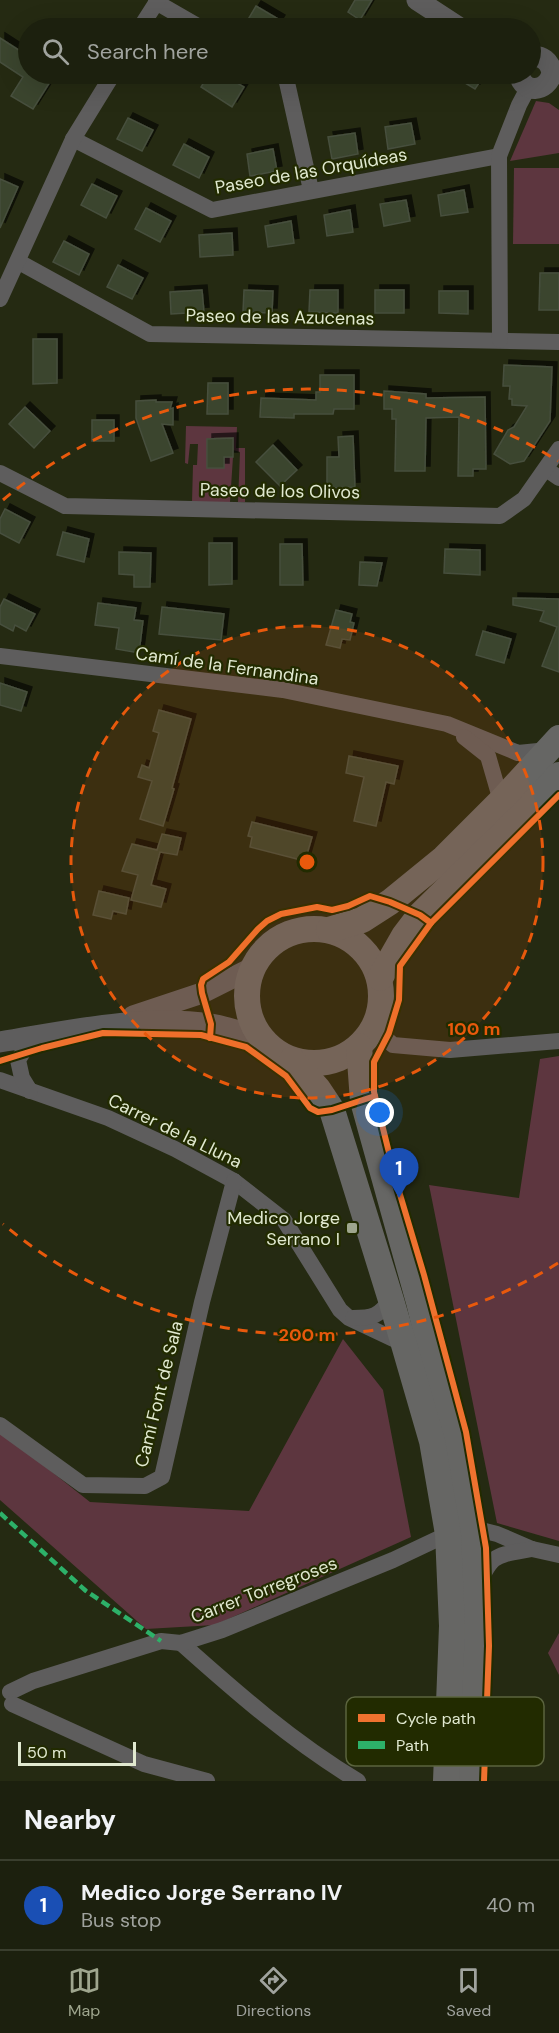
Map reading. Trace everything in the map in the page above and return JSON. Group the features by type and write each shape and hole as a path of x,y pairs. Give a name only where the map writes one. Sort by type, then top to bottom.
{"main road":[{"path":"471,1697 474,1595 459,1530 392,1300 332,1110 318,1089 292,1060 271,1048 263,1039 250,1018 246,1002 252,968 263,949 299,929 329,930 362,920 390,902 444,858 554,744"},
{"path":"380,978 404,936 420,915 525,813 559,775"},
{"path":"329,930 346,938 360,949 372,962 380,978 382,1002 366,1037 363,1101 419,1302 463,1483 452,1626 458,1697"},
{"path":"292,1060 309,1063 328,1060 366,1037"}],"street":[{"path":"417,0 445,18"},
{"path":"433,0 461,18"},
{"path":"146,18 157,1 185,18"},
{"path":"541,57 548,62 543,82"},
{"path":"0,299 19,262 73,139 107,84"},
{"path":"287,84 311,190"},
{"path":"500,340 500,156 519,105 541,84"},
{"name":"Paseo de las Orquídeas","path":"73,139 212,210 500,156"},
{"name":"Paseo de las Azucenas","path":"19,262 150,334 559,342"},
{"name":"Paseo de los Olivos","path":"0,473 65,506 501,516 524,499 552,473 559,449"},
{"name":"Camí de la Fernandina","path":"0,656 284,690 447,724 518,753 554,744"},
{"path":"447,724 488,756 501,801"},
{"path":"110,1024 202,993 252,968"},
{"path":"0,1042 110,1024 191,1022 211,1024 263,1039"},
{"path":"30,1091 22,1078 18,1060 33,1036"},
{"path":"366,1037 393,1046 450,1050 559,1041"},
{"name":"Carrer de la Lluna","path":"0,1080 108,1118 175,1149 234,1181 284,1220 340,1310 349,1317"},
{"name":"Camí Font de Sala","path":"0,1425 83,1485 145,1486 162,1477 202,1302 234,1181"},
{"path":"349,1317 369,1318 380,1313 392,1300"},
{"path":"349,1317 404,1344"},
{"path":"459,1530 497,1534 532,1549 559,1555"},
{"name":"Carrer Torregroses","path":"5,1698 33,1681 161,1641 181,1643 222,1630 393,1560 459,1530"},
{"path":"474,1595 487,1565 497,1556 532,1549"},
{"path":"181,1643 240,1697 320,1758 352,1779"},
{"path":"5,1698 144,1772 207,1781"}],"shaded area":[{"path":"536,101 549,103 559,110 559,153 510,161"},
{"path":"514,168 559,168 559,244 513,244"},
{"path":"186,426 237,427 236,448 245,448 245,502 238,502 240,452 233,450 233,440 207,439 208,468 224,468 224,457 233,457 230,502 192,502 193,465 197,465 198,444 190,444 188,464 185,463"},
{"path":"559,1056 559,1541 497,1523 429,1185 519,1198 540,1059"},
{"path":"343,1339 383,1390 411,1537 215,1625 146,1629 0,1500 0,1431 90,1502 249,1511"},
{"path":"559,1633 559,1675 548,1653"}],"building":[{"path":"355,0 372,0 361,18 348,12"},
{"path":"256,6 277,18 249,18"},
{"path":"0,38 18,50 18,74 0,62"},
{"path":"19,84 49,84 33,109 11,96"},
{"path":"203,84 239,84 244,87 232,107 201,87"},
{"path":"467,84 478,84 475,89"},
{"path":"128,118 153,130 142,151 117,139"},
{"path":"411,123 415,144 388,149 385,127"},
{"path":"355,133 358,154 332,159 328,137"},
{"path":"184,144 209,157 199,178 173,165"},
{"path":"273,149 277,171 250,176 247,154"},
{"path":"0,179 18,187 0,228"},
{"path":"92,184 117,196 106,218 81,205"},
{"path":"464,190 468,212 441,216 438,195"},
{"path":"406,200 410,221 384,226 380,204"},
{"path":"146,208 171,221 160,242 135,229"},
{"path":"350,210 353,232 327,236 324,215"},
{"path":"291,221 294,243 268,247 265,226"},
{"path":"232,233 233,255 200,257 199,235"},
{"path":"64,241 89,254 79,275 53,262"},
{"path":"118,265 143,278 132,299 107,287"},
{"path":"540,273 559,273 559,310 539,310"},
{"path":"202,290 204,312 171,314 170,292"},
{"path":"244,290 273,291 272,313 243,312"},
{"path":"310,290 338,290 338,313 309,312"},
{"path":"375,290 404,290 404,313 375,313"},
{"path":"439,291 468,291 468,314 439,313"},
{"path":"33,339 57,339 57,383 33,384"},
{"path":"504,365 552,367 550,421 524,461 510,464 494,454 508,430 514,427 527,406 512,405 512,399 509,399 510,386 503,386"},
{"path":"320,375 354,375 354,409 334,409 333,414 294,414 294,418 260,417 261,398 316,400 316,392 320,392"},
{"path":"208,383 228,383 228,414 207,414"},
{"path":"384,391 426,394 426,398 485,397 486,469 473,469 473,476 458,476 459,417 426,418 425,471 395,471 396,419 392,419 392,409 384,409"},
{"path":"156,400 156,402 172,402 170,409 173,408 173,425 162,424 173,453 151,461 136,418 136,401"},
{"path":"25,407 50,431 34,448 9,424"},
{"path":"92,420 114,420 114,441 92,441"},
{"path":"353,436 355,487 327,488 327,457 339,457 338,437"},
{"path":"233,438 233,457 224,457 224,468 207,468 207,439"},
{"path":"273,445 297,470 280,486 256,462"},
{"path":"5,509 30,522 19,543 0,533 0,519"},
{"path":"63,532 89,539 84,562 57,555"},
{"path":"209,543 232,543 232,584 209,585"},
{"path":"280,544 302,544 303,585 280,585"},
{"path":"445,549 480,550 480,575 444,573"},
{"path":"119,552 151,553 150,587 134,587 134,575 119,574"},
{"path":"360,562 382,563 377,586 359,585"},
{"path":"513,598 559,599 559,672 542,666 557,627 540,621 544,611 513,605"},
{"path":"4,599 35,614 26,631 15,625 13,631 0,624 0,607"},
{"path":"98,603 136,608 134,620 143,621 139,653 116,649 119,628 95,625"},
{"path":"162,607 224,614 221,640 159,634"},
{"path":"336,610 352,614 350,622 354,623 350,640 342,639 340,648 326,645"},
{"path":"483,631 511,639 504,663 476,655"},
{"path":"0,683 27,692 21,711 0,705"},
{"path":"159,710 191,719 163,826 140,819 152,781 138,777 142,765 149,768 159,733 153,731"},
{"path":"349,756 398,766 394,784 386,782 376,826 354,821 364,777 346,773"},
{"path":"252,822 312,837 305,861 250,847 252,837 248,836"},
{"path":"162,834 181,838 177,855 160,852 151,885 166,889 161,907 131,900 138,875 122,871 132,844 157,850"},
{"path":"99,891 129,898 126,914 113,911 111,919 93,915"}],"marked path":[{"path":"0,1513 86,1591 161,1641"}],"cycle path":[{"path":"487,1697 489,1646 486,1548 466,1432 396,1181 374,1092 374,1062 389,1033 399,1000 400,966 431,923 559,795"},
{"path":"210,1038 211,1024 201,985 203,979 229,962 267,921 281,914 317,907 332,910 370,896 420,915 431,923"},
{"path":"0,1061 103,1033 201,1035 246,1047 286,1076 310,1108 318,1112 332,1110 375,1096"},
{"path":"484,1781 485,1766"}],"place":[{"name":"Medico Jorge Serrano IV","path":"399,1198"},
{"name":"Medico Jorge Serrano I","path":"352,1228"}]}
